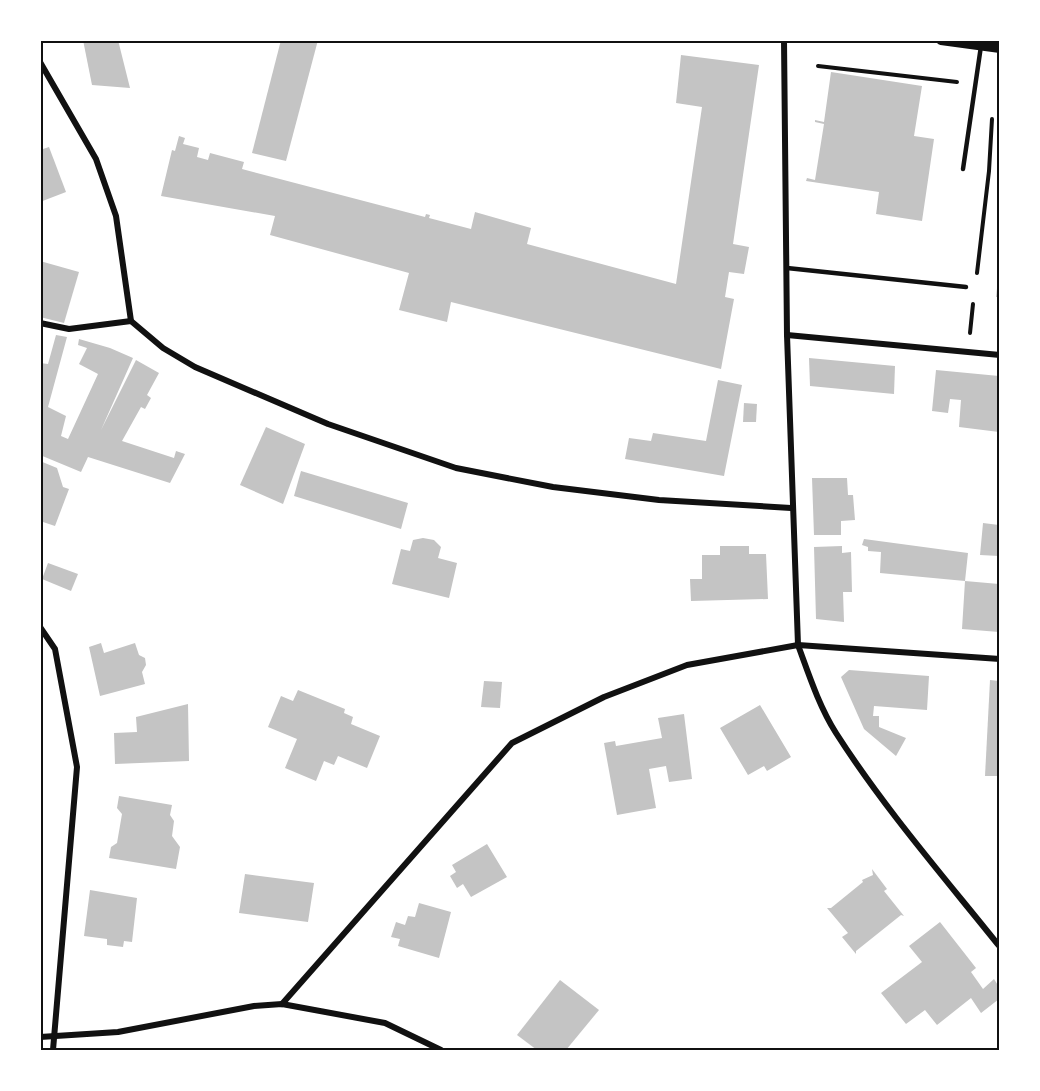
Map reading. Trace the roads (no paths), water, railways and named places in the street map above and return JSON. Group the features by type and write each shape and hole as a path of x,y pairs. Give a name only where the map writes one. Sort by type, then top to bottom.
{"street":[{"path":"784,40 786,335 798,645 813,689 835,732 895,815 999,947"},
{"path":"941,40 999,48"},
{"path":"40,62 96,159 116,216 131,321 163,348 195,367 328,424 456,468 576,490 659,500 791,508"},
{"path":"40,323 69,329 131,321"},
{"path":"786,335 999,355"},
{"path":"40,627 55,649 77,766 53,1050"},
{"path":"282,1004 512,743 604,697 687,665 798,645 999,659"},
{"path":"40,1037 118,1032 254,1006 282,1004 385,1023 441,1050"}],"lane":[{"path":"963,168 976,84 978,44"},
{"path":"786,268 966,287"}]}
